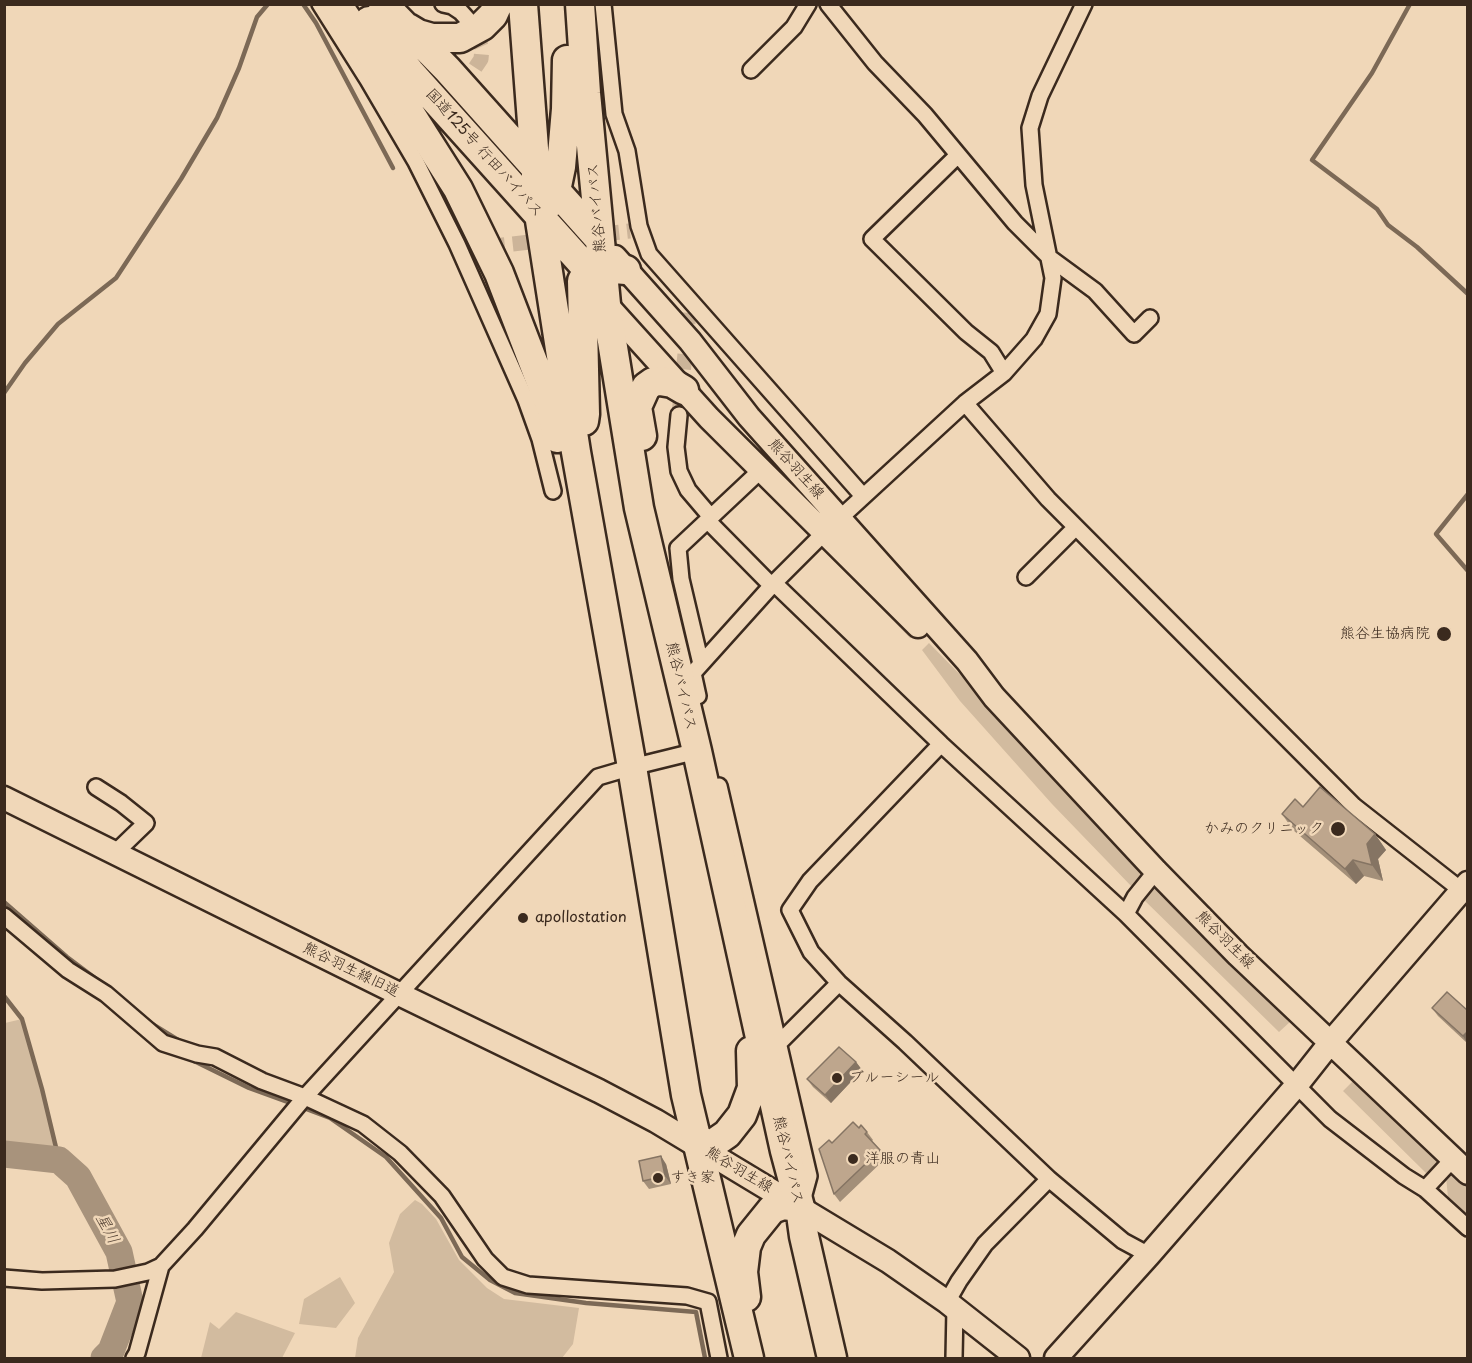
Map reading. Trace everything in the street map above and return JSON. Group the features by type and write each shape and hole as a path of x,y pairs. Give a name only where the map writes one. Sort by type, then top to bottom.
{"highway":[{"path":"337,4 458,189 499,273 552,411 563,471 586,508"},
{"name":"国道125号 行田バイパス","path":"357,4 410,72 539,214 604,262"},
{"path":"390,12 418,34 432,39 460,38 482,26 493,15 498,4"},
{"path":"523,4 539,214 576,452 632,766 686,1095 750,1359"},
{"path":"539,214 552,201 561,167 566,109 569,4"},
{"name":"熊谷バイパス","path":"580,4 604,262"},
{"name":"国道125号 行田バイパス","path":"390,12 447,69 556,191 604,262 606,304"},
{"path":"576,452 585,414 582,281 604,262"},
{"name":"熊谷バイパス","path":"606,304 639,508 785,1151 800,1207 804,1236 832,1359"},
{"path":"639,508 646,467 637,407 641,395 652,382 672,383 682,403"},
{"path":"697,1144 714,1143 727,1134 748,1103 753,1073 745,971"},
{"path":"750,1359 743,1272 746,1247 751,1234 772,1209 783,1205 800,1207"}],"main road":[{"path":"604,262 720,399 783,492"},
{"name":"熊谷羽生線","path":"604,262 690,341 749,417 967,661 994,697"},
{"name":"熊谷羽生線","path":"606,304 682,403 761,470 960,667 994,697 1156,871 1238,955 1460,1166"},
{"name":"熊谷羽生線旧道","path":"4,798 599,1091 697,1144"},
{"path":"1056,1359 1296,1086 1464,886"},
{"name":"熊谷羽生線","path":"697,1144 888,1260 951,1305 1018,1359"}],"street":[{"path":"321,4 369,80 416,162 457,244 505,350 540,439 553,491"},
{"path":"443,4 452,6 461,12 470,22"},
{"path":"603,4 615,138 630,231 642,259 770,403 804,428 863,496"},
{"path":"751,70 794,27 808,4"},
{"path":"828,4 875,63 925,115 1015,223 1050,258 1095,291 1134,334 1150,318"},
{"path":"840,518 965,403 1004,372 1034,339 1048,314 1053,278 1034,185 1030,128 1040,96 1084,4"},
{"path":"958,155 872,239 966,332 992,352 1004,372"},
{"path":"682,403 676,447 679,471 688,490 709,518 773,584 1126,914 1330,1119 1404,1176 1425,1189 1467,1228"},
{"path":"965,403 1048,500 1354,806 1464,886"},
{"path":"700,664 681,579 678,548 761,470"},
{"path":"1026,577 1076,527"},
{"path":"800,1207 809,1176 693,673 773,584 824,533"},
{"path":"942,744 810,881 790,910 811,952 839,983 914,1050 1049,1179 1123,1240 1149,1255"},
{"path":"4,1278 42,1281 115,1279 155,1269 195,1229 304,1098 598,777 632,766 696,751"},
{"path":"96,787 146,823 115,853"},
{"path":"1126,914 1135,897 1156,871"},
{"path":"4,916 68,970 106,994 163,1043 215,1057 262,1081 363,1124 400,1153 442,1196 485,1259 503,1277 528,1286 687,1296 708,1302 719,1359"},
{"path":"778,1044 839,983"},
{"path":"1425,1189 1460,1166"},
{"path":"954,1359 951,1305 959,1281 985,1244 1049,1179"},
{"path":"134,1359 150,1310 155,1269"}],"shaded area":[{"path":"821,543 919,633 910,638"},
{"path":"929,643 1147,873 1134,889 1052,804 960,701 922,650"},
{"path":"1157,883 1219,953 1291,1021 1279,1032 1141,897"},
{"path":"22,1019 59,1160 5,1154 5,1023"},
{"path":"1354,1080 1395,1121 1437,1156 1436,1169 1431,1174 1427,1174 1343,1091"},
{"path":"1455,1173 1467,1183 1467,1217 1448,1198 1446,1176"},
{"path":"415,1200 436,1219 459,1260 487,1288 504,1299 579,1308 573,1344 562,1358 355,1358 358,1338 394,1272 389,1243 392,1235 400,1214"},
{"path":"340,1277 355,1303 336,1328 299,1324 304,1299"},
{"path":"236,1312 295,1333 282,1358 201,1358 210,1322 219,1329"}],"building":[{"path":"1320,787 1375,834 1367,844 1372,865 1353,860 1345,869 1282,814 1295,799 1303,807"},
{"path":"1447,992 1467,1010 1467,1032 1463,1036 1432,1008"},
{"path":"839,1047 856,1062 825,1095 807,1079"},
{"path":"853,1122 859,1128 861,1125 867,1132 865,1134 880,1150 834,1194 819,1149 829,1140 832,1143"},
{"path":"661,1156 665,1176 643,1181 639,1161"}],"waterway":[{"path":"4,393 25,363 58,324 116,278 181,179 217,118 239,68 257,17 268,4"},
{"path":"303,4 316,23 393,168"},
{"path":"1410,4 1372,73 1312,160 1377,209 1388,225 1417,247 1468,294"},
{"path":"1468,494 1436,534 1468,571"},
{"path":"4,902 67,957 111,990"},
{"path":"4,996 22,1019 59,1160"},
{"path":"149,1022 183,1043"},
{"path":"196,1057 194,1061 249,1088 293,1104"},
{"path":"301,1107 330,1118 386,1157 441,1218 462,1257 490,1280 515,1293 586,1303 696,1312 705,1358"},
{"name":"星川","path":"4,1154 59,1160 78,1177 119,1252 130,1302 111,1351 104,1358"}],"tunnel":[{"path":"424,144 481,59 482,48 472,26"},
{"path":"467,249 630,231"},
{"path":"679,415 689,313"}],"place":[{"name":"熊谷生協病院","path":"1444,634"},
{"name":"かみのクリニック","path":"1338,829"},
{"name":"apollostation","path":"523,918"},
{"name":"ブルーシール","path":"837,1078"},
{"name":"洋服の青山","path":"853,1159"},
{"name":"すき家","path":"658,1178"}]}
